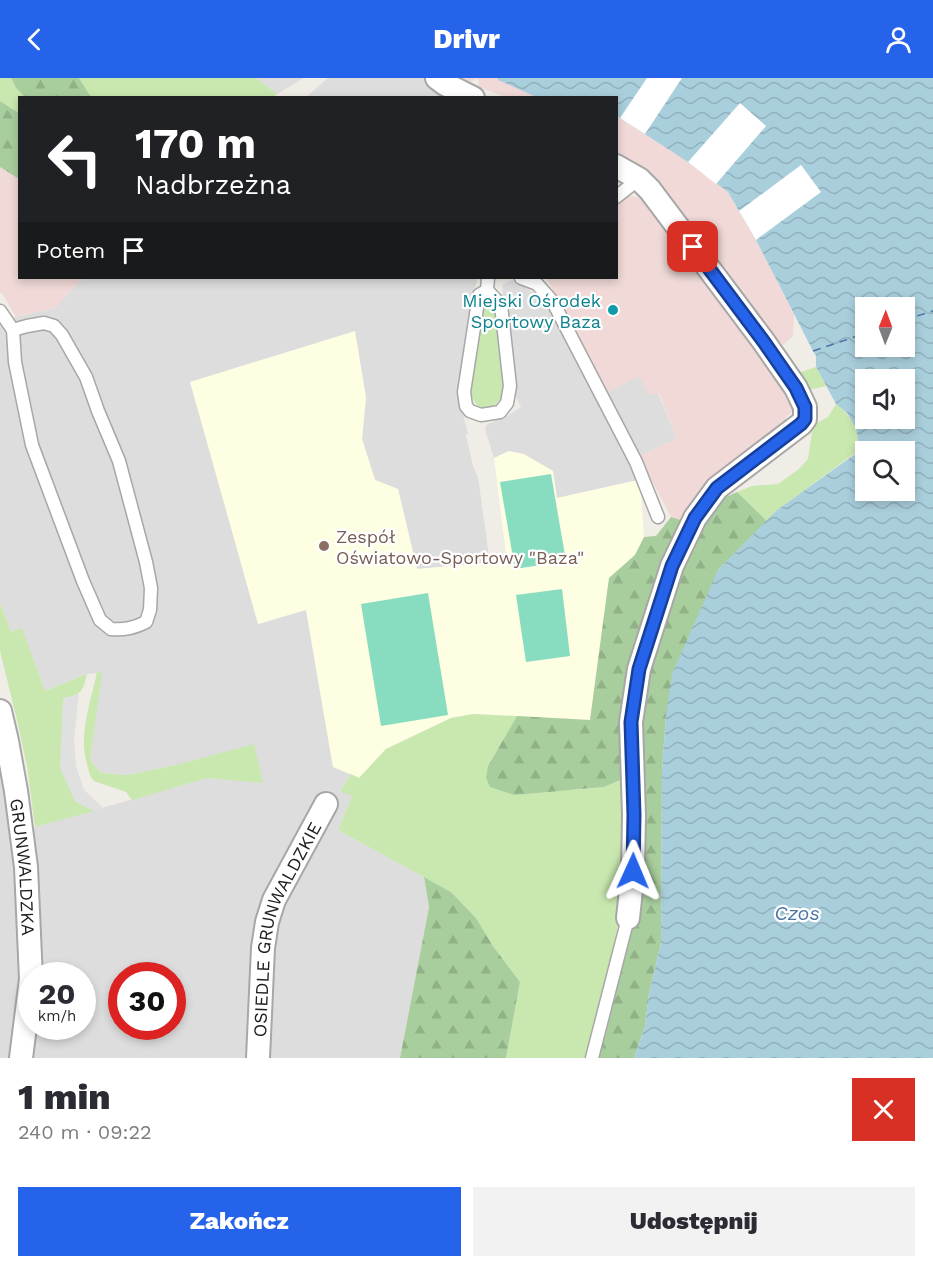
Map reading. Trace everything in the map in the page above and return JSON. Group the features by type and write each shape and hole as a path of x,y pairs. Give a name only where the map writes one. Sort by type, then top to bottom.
{"street":[{"path":"437,78 470,96"},
{"path":"618,167 639,179 650,190 764,342 796,388 805,407 805,419 801,424 717,488 695,518 672,566 639,669 631,722 634,826 633,871 628,918"},
{"name":"GRUNWALDZKA","path":"0,711 4,742 16,791 27,878 31,979 21,1058"},
{"name":"OSIEDLE GRUNWALDZKIE","path":"258,1058 263,948 267,922 274,900 326,804"}],"lane":[{"path":"618,195 639,179"},
{"path":"524,279 537,284 553,302 636,462 658,517"},
{"path":"488,284 501,305 510,386 507,403 500,412 481,415 470,411 466,406 464,392 479,295 488,284"},
{"path":"0,311 13,330 15,362 32,445 100,620 111,630 137,627 146,622 150,610 151,588 146,562 119,461 98,411 87,377 62,335 54,326 44,323 13,330"},
{"path":"592,1058 628,918"}],"shaded area":[{"path":"256,78 304,78 277,94"},
{"path":"328,78 426,78 450,96 307,96"},
{"path":"462,78 478,78 470,82"},
{"path":"478,78 498,78 534,96 502,96 479,87"},
{"path":"618,117 688,162 728,192 756,240 794,315 793,336 783,345 618,156"},
{"path":"0,167 18,178 18,279 82,279 55,308 16,317 0,293"},
{"path":"627,195 650,200 799,407 786,417 787,422 687,522 671,517 639,456 677,439 659,393 651,395 648,393 639,376 607,392 547,279 618,279 618,200"},
{"path":"82,279 477,279 458,395 473,466 478,477 490,563 417,569 398,489 375,480 362,439 366,397 259,624 306,609 333,766 351,774 340,790 352,796 338,830 424,877 429,907 400,1058 0,1058 0,763 12,831 35,827 207,778 263,782 176,765 127,775 101,773 90,760 101,673 87,674 45,691 22,629 11,632 0,606 0,324 16,317 55,308"},
{"path":"512,280 536,294 555,317 638,480 557,498 509,451 494,458 485,429 487,424 504,418 521,407 516,396 502,285"},
{"name":"Zespół Oświatowo-Sportowy \"Baza\"","path":"355,331 366,397 362,439 375,480 398,489 417,569 507,561 494,458 509,451 524,454 553,471 557,498 638,480 644,537 635,555 609,578 590,720 473,714 451,718 386,749 359,778 333,767 306,610 258,624 190,382"},
{"path":"639,376 658,393 677,439 639,456 607,392"},
{"path":"79,693 74,740 76,766 84,790 103,808 94,811 75,801 60,768 63,698"}],"green space":[{"path":"0,78 11,78 16,88 24,96 18,96 18,112 0,101"},
{"path":"11,78 79,78 90,96 24,96 16,88"},
{"path":"79,78 256,78 277,94 274,96 90,96"},
{"path":"0,101 18,112 18,178 0,167"},
{"path":"486,301 492,303 496,310 504,389 495,405 490,408 481,408 472,397 470,387 482,306"},
{"path":"816,367 826,386 805,391 795,374"},
{"path":"836,404 847,414 856,430 857,441 855,441 855,453 777,510 767,521 737,492 752,486 778,484 799,469 808,459 813,425 828,417"},
{"path":"551,474 566,561 515,569 500,482"},
{"path":"737,492 767,521 718,570 666,715 662,769 661,943 649,993 645,1026 634,1058 598,1058 630,935 640,879 637,752 650,658 683,561 712,507"},
{"path":"671,517 687,522 667,568 625,778 604,787 514,795 490,787 486,778 488,766 517,716 590,720 609,578 635,555 644,537 656,536"},
{"path":"562,589 570,656 526,662 516,595"},
{"path":"428,593 448,715 381,726 361,604"},
{"path":"1,605 11,632 22,628 45,691 87,674 80,692 63,698 75,801 94,811 35,827 27,766 0,651"},
{"path":"97,672 102,673 90,760 101,773 127,775 176,765 254,744 263,783 207,778 132,800 126,792 94,781 89,771 84,741 86,718"},
{"path":"473,714 517,716 488,766 575,790 604,787 625,778 625,886 606,989 587,1058 506,1058 520,982 493,946 476,918 451,892 338,830 352,796 340,791 351,774 359,778 386,749 451,718"},
{"path":"424,877 451,892 476,918 493,946 520,982 506,1058 400,1058 429,907"}],"water":[{"name":"Czos","path":"498,78 933,78 933,1058 634,1058 645,1026 649,993 661,943 662,769 672,674 718,570 777,510 855,454 855,501 915,501 915,441 858,441 856,429 915,429 915,369 855,369 855,426 847,413 836,404 816,367 816,356 756,240 728,192 688,162 618,117 618,96 534,96"}],"pier":[{"path":"647,78 682,78 645,134 620,118"},
{"path":"740,103 766,126 716,184 688,162"},
{"path":"801,165 821,192 756,240 739,211"}],"ferry route":[{"path":"915,317 933,311"},
{"path":"813,351 855,337"}],"place":[{"name":"Miejski Ośrodek Sportowy Baza","path":"613,310"},
{"name":"Zespół Oświatowo-Sportowy \"Baza\"","path":"324,546"}],"route":[{"path":"633,871 631,722 639,669 672,566 695,518 717,488 805,419 805,407 796,388 693,247"}]}
